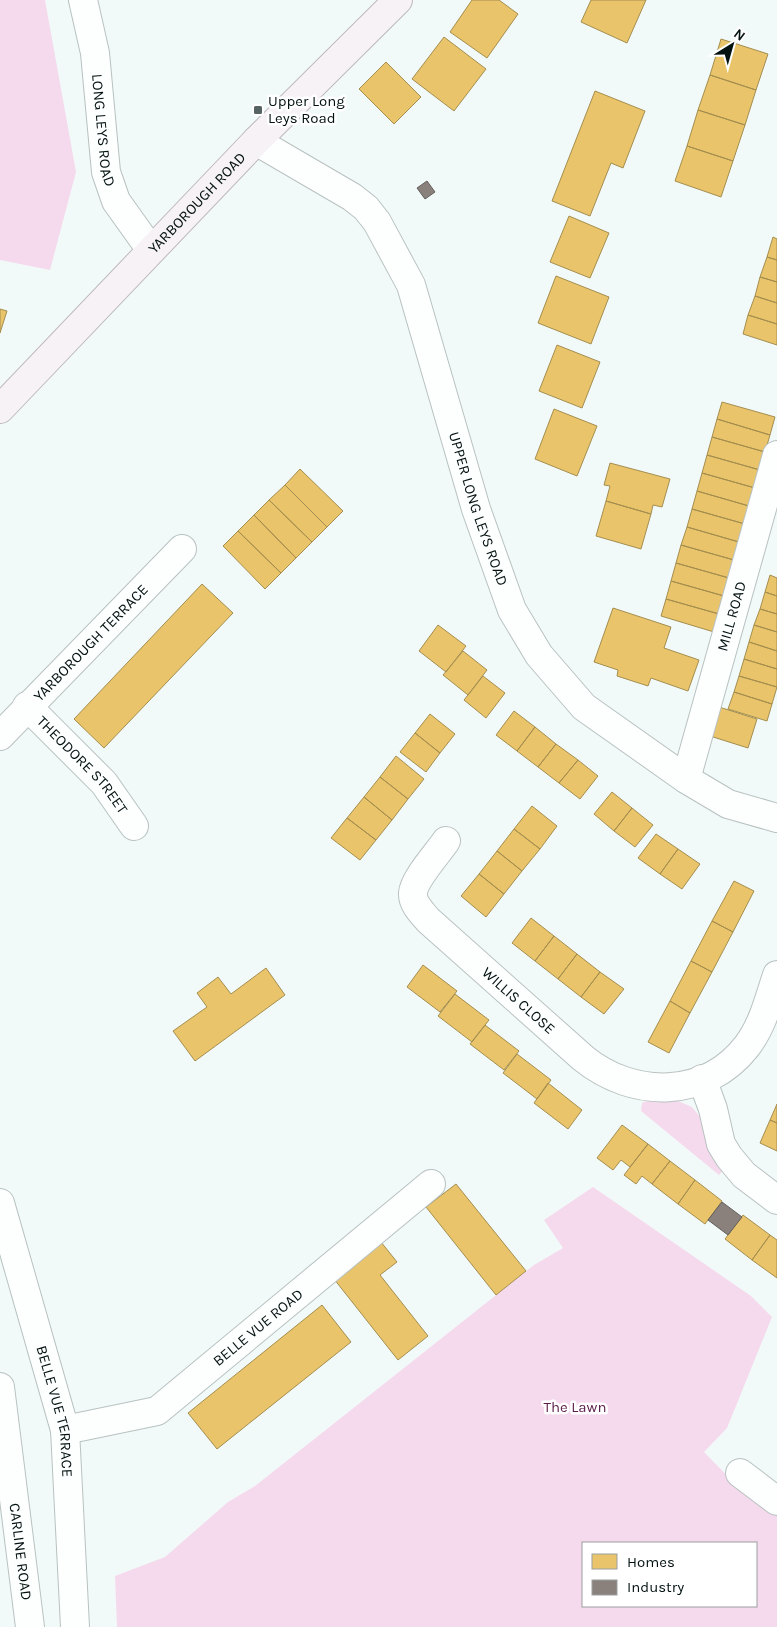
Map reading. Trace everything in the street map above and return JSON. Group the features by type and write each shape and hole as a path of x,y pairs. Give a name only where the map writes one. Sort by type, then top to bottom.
{"main road":[{"name":"YARBOROUGH ROAD","path":"0,409 256,141 398,0"}],"street":[{"name":"LONG LEYS ROAD","path":"83,0 95,54 106,172 116,201 151,250"},
{"name":"UPPER LONG LEYS ROAD","path":"256,141 352,197 366,208 377,222 411,285 476,510 512,610 539,655 577,700 686,779 728,804 777,818"},
{"name":"MILL ROAD","path":"686,779 777,454"},
{"name":"YARBOROUGH TERRACE","path":"0,736 27,706 182,549"},
{"name":"THEODORE STREET","path":"27,706 104,783 134,826"},
{"name":"WILLIS CLOSE","path":"446,841 417,882 412,894 417,906 428,920 600,1072 628,1084 643,1087 680,1086 702,1079 725,1066 747,1046 761,1023 777,975"},
{"path":"702,1079 713,1109 722,1144 729,1157 744,1175 777,1200"},
{"name":"BELLE VUE ROAD","path":"65,1430 157,1412 430,1184"},
{"name":"BELLE VUE TERRACE","path":"0,1203 65,1430 75,1627"},
{"name":"CARLINE ROAD","path":"0,1387 30,1627"},
{"path":"740,1473 777,1501"}],"green space":[{"path":"0,0 45,0 76,172 50,270 0,260"},
{"path":"651,1099 678,1101 692,1107 705,1123 726,1167 719,1175 641,1111 642,1103"},
{"name":"The Lawn","path":"593,1187 751,1296 772,1317 727,1428 704,1452 745,1494 764,1509 768,1506 777,1513 777,1627 117,1627 115,1576 165,1557 228,1502 255,1486 534,1265 563,1248 544,1220"}],"building: Homes":[{"path":"472,0 499,0 518,14 487,58 450,32"},
{"path":"591,0 646,0 627,43 581,22"},
{"path":"444,37 486,69 454,111 412,79"},
{"path":"721,39 768,54 756,90 710,75"},
{"path":"386,62 421,97 394,124 359,89"},
{"path":"710,75 756,90 745,125 698,110"},
{"path":"595,91 645,111 623,168 611,163 590,216 552,201"},
{"path":"698,110 745,125 733,161 687,146"},
{"path":"687,146 733,161 721,197 675,181"},
{"path":"569,216 609,233 590,278 550,262"},
{"path":"773,237 777,239 777,260 767,257"},
{"path":"767,257 777,260 777,282 760,277"},
{"path":"556,276 609,297 591,344 538,323"},
{"path":"760,277 777,282 777,303 755,296"},
{"path":"755,296 777,303 777,324 748,315"},
{"path":"0,309 7,311 0,333"},
{"path":"748,315 777,324 777,345 743,334"},
{"path":"557,345 600,362 582,408 539,391"},
{"path":"722,402 775,417 770,435 717,419"},
{"path":"554,409 597,426 577,476 535,459"},
{"path":"717,419 770,435 765,452 712,437"},
{"path":"712,437 765,452 760,470 707,455"},
{"path":"707,455 760,470 755,488 702,473"},
{"path":"610,463 670,479 662,507 653,505 651,514 606,501 610,486 604,485"},
{"path":"300,469 343,511 327,527 285,485"},
{"path":"702,473 755,488 749,506 697,491"},
{"path":"285,485 327,527 312,542 269,500"},
{"path":"697,491 749,506 745,524 692,509"},
{"path":"269,500 312,542 296,558 254,515"},
{"path":"606,501 651,514 641,549 596,536"},
{"path":"692,509 745,524 739,542 687,527"},
{"path":"254,515 296,558 281,573 238,531"},
{"path":"687,527 739,542 734,560 681,545"},
{"path":"238,531 281,573 265,589 223,546"},
{"path":"681,545 734,560 729,578 676,563"},
{"path":"676,563 729,578 724,596 671,581"},
{"path":"770,575 777,578 777,596 765,592"},
{"path":"671,581 724,596 719,614 666,599"},
{"path":"202,584 233,613 104,748 74,719"},
{"path":"765,592 777,596 777,614 760,609"},
{"path":"666,599 719,614 714,632 661,616"},
{"path":"613,608 671,627 664,648 699,660 688,691 651,678 648,686 617,676 618,670 594,662"},
{"path":"760,609 777,614 777,632 754,625"},
{"path":"438,625 466,646 446,672 419,651"},
{"path":"754,625 777,632 777,651 749,642"},
{"path":"749,642 777,651 777,669 744,659"},
{"path":"463,651 487,670 468,695 443,675"},
{"path":"744,659 777,669 777,687 739,676"},
{"path":"483,676 505,693 486,718 464,700"},
{"path":"739,676 777,687 772,704 734,692"},
{"path":"734,692 772,704 767,721 728,709"},
{"path":"719,707 757,719 748,748 710,736"},
{"path":"514,711 535,727 517,751 496,735"},
{"path":"430,714 455,734 440,753 415,733"},
{"path":"535,727 556,744 538,767 517,751"},
{"path":"415,733 440,753 426,772 400,752"},
{"path":"556,744 578,760 559,783 538,767"},
{"path":"396,756 424,779 408,799 380,777"},
{"path":"578,760 598,776 580,799 559,783"},
{"path":"380,777 408,799 392,820 364,797"},
{"path":"612,792 632,808 614,831 594,814"},
{"path":"364,797 392,820 376,840 347,818"},
{"path":"532,806 557,826 540,849 514,829"},
{"path":"632,808 653,825 635,847 614,831"},
{"path":"347,818 376,840 360,860 331,838"},
{"path":"514,829 540,849 522,871 497,851"},
{"path":"656,834 678,849 660,874 638,858"},
{"path":"678,849 700,864 682,889 660,874"},
{"path":"497,851 522,871 504,894 479,874"},
{"path":"479,874 504,894 486,917 461,896"},
{"path":"734,881 754,891 733,932 712,921"},
{"path":"531,918 554,936 535,961 512,943"},
{"path":"712,921 733,932 712,972 691,961"},
{"path":"554,936 577,954 558,979 535,961"},
{"path":"577,954 600,972 581,997 558,979"},
{"path":"691,961 712,972 690,1013 670,1001"},
{"path":"423,965 457,991 440,1012 407,987"},
{"path":"266,968 285,995 195,1061 173,1031 207,1007 197,993 218,977 231,994"},
{"path":"600,972 624,989 604,1014 581,997"},
{"path":"455,994 489,1020 472,1042 438,1016"},
{"path":"670,1001 690,1013 669,1053 648,1042"},
{"path":"485,1025 519,1051 504,1070 470,1044"},
{"path":"517,1054 551,1080 537,1099 503,1073"},
{"path":"548,1083 582,1110 568,1129 534,1103"},
{"path":"777,1104 777,1123 770,1120"},
{"path":"770,1120 777,1123 777,1151 760,1143"},
{"path":"622,1125 648,1144 630,1167 621,1160 613,1170 597,1158"},
{"path":"648,1144 670,1161 652,1184 642,1176 636,1184 624,1175"},
{"path":"670,1161 695,1180 678,1204 652,1184"},
{"path":"695,1180 722,1201 705,1224 678,1204"},
{"path":"456,1184 526,1271 496,1295 426,1207"},
{"path":"743,1215 770,1235 752,1260 725,1239"},
{"path":"770,1235 777,1240 777,1278 752,1260"},
{"path":"381,1242 397,1262 380,1275 428,1336 398,1360 334,1279"},
{"path":"322,1305 351,1342 217,1449 188,1413"}],"building: Industry":[{"path":"427,181 435,192 425,199 417,188"},
{"path":"722,1202 742,1217 728,1235 708,1220"}],"place":[{"name":"Upper Long Leys Road","path":"258,110"}]}
